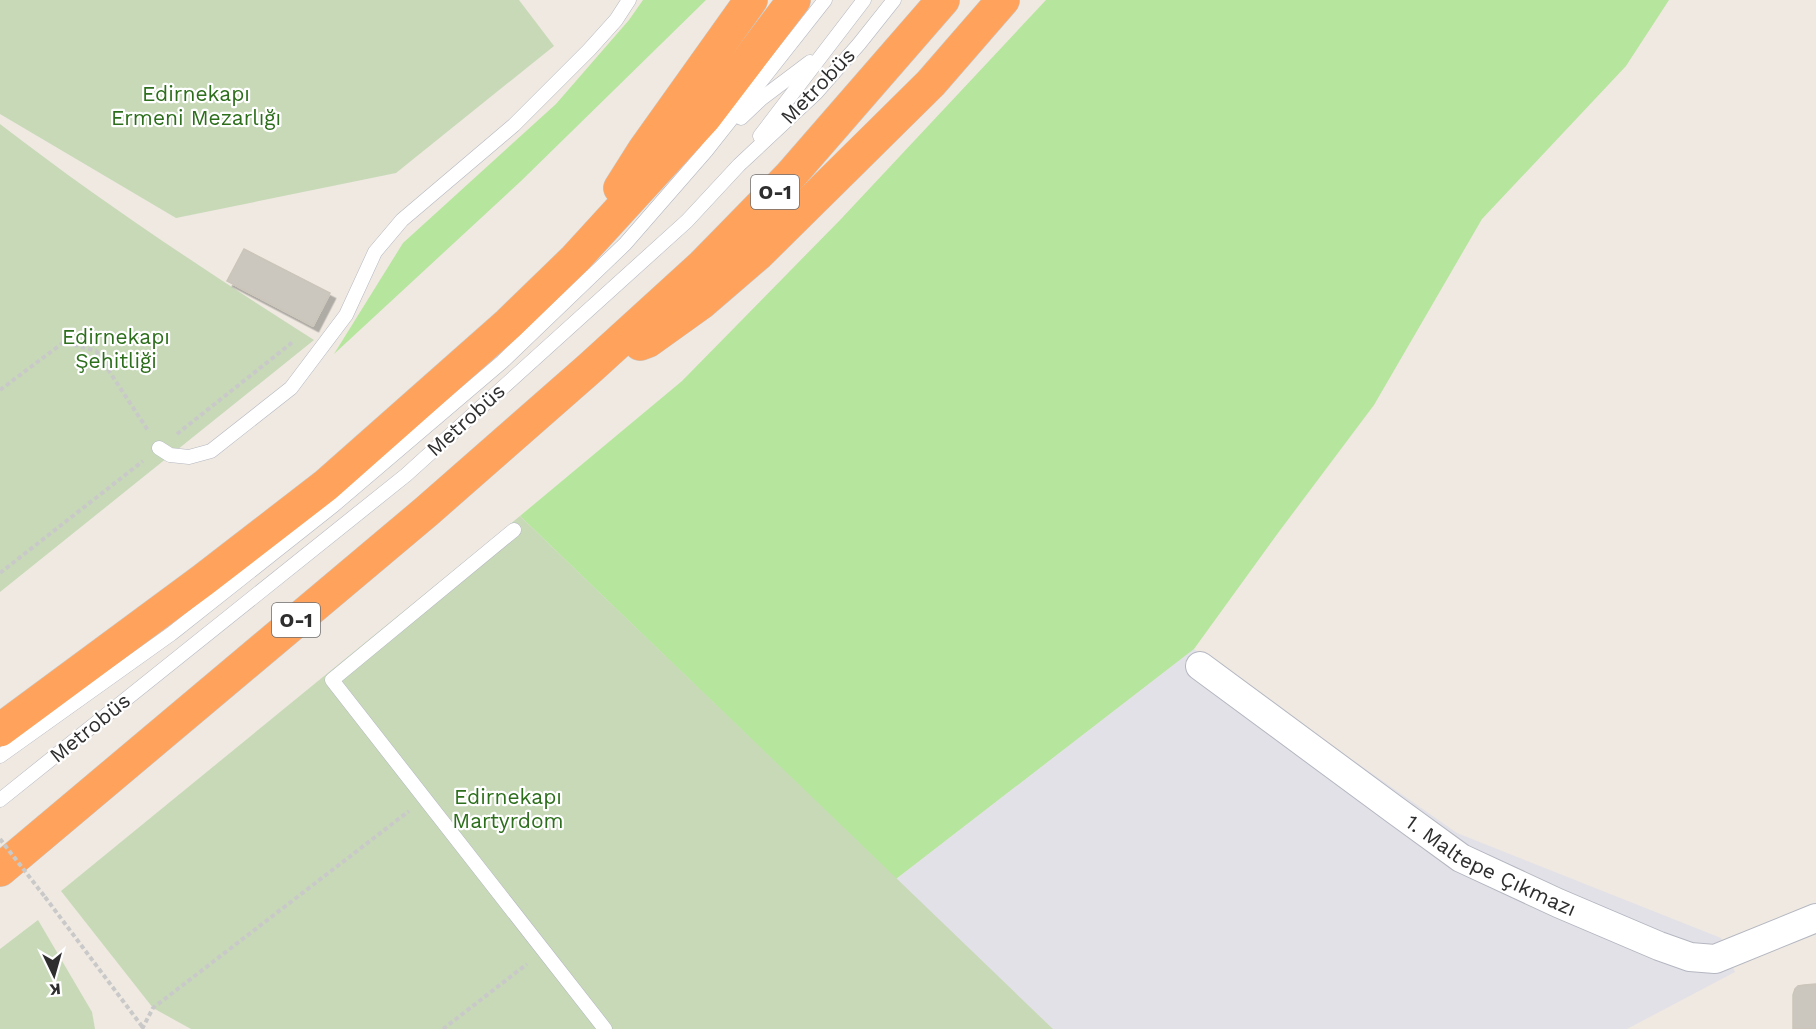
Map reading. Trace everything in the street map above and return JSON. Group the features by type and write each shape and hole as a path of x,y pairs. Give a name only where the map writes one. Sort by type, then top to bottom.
{"highway":[{"path":"576,259 644,150 751,0"},
{"path":"0,730 203,580 326,485 508,324 576,259 705,117 794,0"},
{"name":"O-1","path":"0,870 427,511 703,265 790,176 943,0"},
{"path":"836,176 982,0"},
{"path":"590,368 648,340 701,303 758,254 931,83 1003,0"}],"street":[{"name":"1. Maltepe Çıkmazı","path":"1200,666 1461,858 1659,946 1690,957 1716,959 1816,918"}],"lane":[{"path":"159,448 170,455 189,457 211,451 291,388 346,315 375,252 402,220 514,125 589,50 616,20 629,0"},
{"name":"Metrobüs","path":"0,756 171,634 334,505 502,362 625,244 706,151 825,0"},
{"path":"739,165 864,0"},
{"name":"Metrobüs","path":"0,800 406,475 687,221 739,165 816,93 894,0"},
{"path":"706,151 761,99 823,52"},
{"path":"514,530 332,680 605,1029"}],"path":[{"path":"0,390 64,342 96,351 159,448"},
{"path":"0,839 143,1029 153,1008 424,800"},
{"path":"443,1029 544,951"}],"shaded area":[{"path":"1194,649 1457,833 1721,938 1735,972 1627,1029 1053,1029 896,879"}],"green space":[{"name":"Edirnekapı Ermeni Mezarlığı","path":"0,0 519,0 554,46 396,173 176,218 0,114"},
{"path":"643,0 706,0 521,181 334,354 403,243 556,104 629,20"},
{"path":"1046,0 1669,0 1626,66 1482,219 1374,405 1194,649 896,879 520,516 682,381 841,219"},
{"name":"Edirnekapı Şehitliği","path":"0,124 76,181 154,235 314,340 0,592"},
{"name":"Edirnekapı Martyrdom","path":"520,516 1053,1029 191,1029 153,1008 61,891"},
{"path":"38,920 92,1012 95,1029 0,1029 0,949"}],"building":[{"path":"244,249 330,293 313,326 227,281"},
{"path":"1816,984 1816,1029 1793,1029 1795,989 1798,986"}]}
